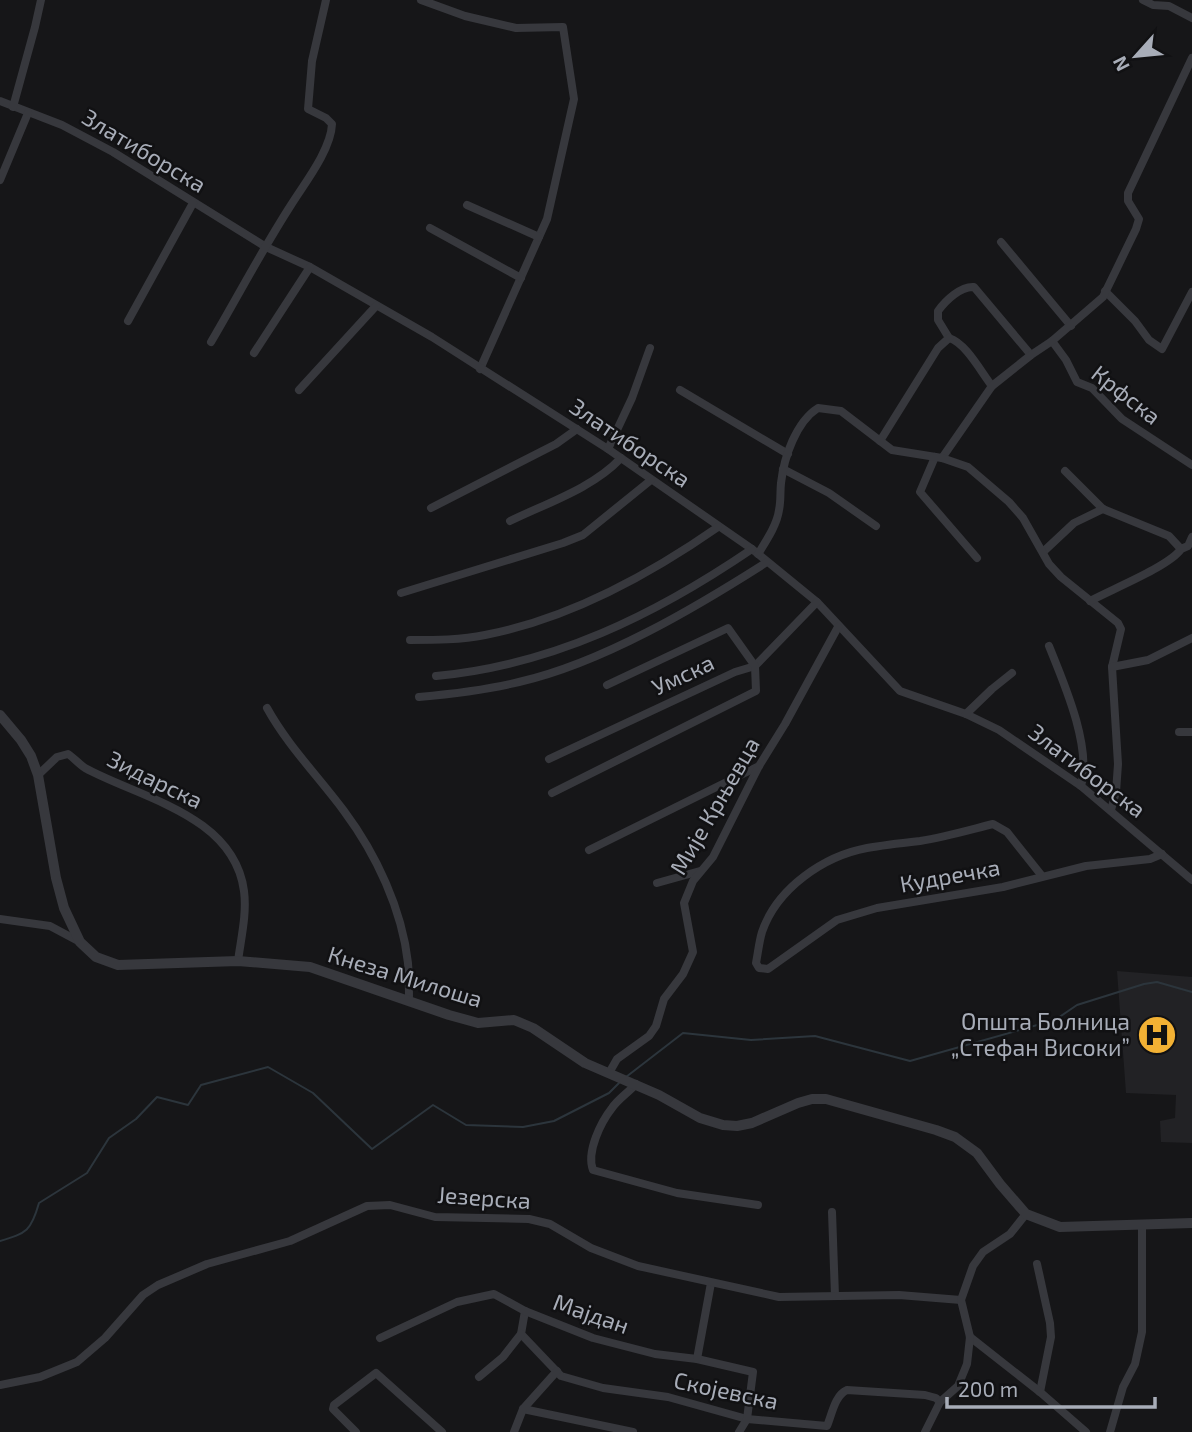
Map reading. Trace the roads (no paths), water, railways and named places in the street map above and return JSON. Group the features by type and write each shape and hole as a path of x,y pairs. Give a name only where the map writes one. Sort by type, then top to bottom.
{"street":[{"path":"13,107 41,0"},
{"path":"211,342 307,182 332,133 332,124 326,118 308,109 312,61 326,0"},
{"path":"421,0 465,16 516,28 563,27 574,99 547,219 480,369"},
{"path":"1143,0 1153,5 1169,6 1192,18"},
{"path":"977,558 920,492 939,457 992,386 1071,326 1102,297 1139,219 1128,201 1128,193 1192,58"},
{"name":"Златиборска","path":"0,102 62,125 113,152 266,247 310,267 432,337 608,449 755,552 817,602 901,691 966,714 999,730 1081,786 1192,880"},
{"path":"0,180 28,113"},
{"path":"128,321 194,203"},
{"path":"467,205 540,237"},
{"path":"430,228 521,278"},
{"path":"1001,242 1071,326"},
{"path":"254,353 310,267"},
{"path":"992,386 967,353 949,338 938,320 939,309 964,288 974,287 1031,355"},
{"path":"1105,291 1135,321 1149,340 1161,349 1192,292"},
{"path":"299,390 376,306"},
{"path":"880,441 938,348 949,338"},
{"name":"Крфска","path":"1052,341 1077,382 1092,388 1122,419 1192,465"},
{"path":"608,449 632,398 650,348"},
{"path":"680,390 788,454"},
{"path":"436,676 489,670 581,642 663,605 755,552 779,513 783,469 800,426 808,414 818,408 841,411 892,450 939,457 968,467 1009,502 1023,518 1049,564 1061,577 1118,623 1121,629 1112,667 1118,764 1116,792 1111,810"},
{"path":"430,508 556,443 577,429"},
{"path":"510,521 612,468 621,458"},
{"path":"783,469 830,493 876,526"},
{"path":"1065,471 1103,509 1169,536 1181,549"},
{"path":"401,593 583,535 650,480"},
{"path":"1044,552 1074,523 1103,509"},
{"path":"410,640 464,639 530,624 622,585 673,558 718,527"},
{"path":"1090,601 1161,565 1188,546 1192,537"},
{"path":"419,697 501,686 566,667 681,614 767,562"},
{"name":"Умска","path":"549,759 735,672 755,666 817,602"},
{"name":"Мије Крњевца","path":"758,1205 677,1193 593,1170 590,1157 624,1079 617,1059 649,1036 656,1026 664,999 683,974 693,952 684,903 700,871 713,857 759,766 838,627"},
{"path":"552,793 756,691 755,666 727,628 607,685"},
{"path":"1112,667 1148,660 1191,640"},
{"path":"1049,646 1072,707 1085,766 1081,786"},
{"path":"966,714 1012,673"},
{"path":"267,708 292,748 345,812 373,856 394,903 408,962 409,1000"},
{"path":"0,715 31,755 56,878 64,908 80,942"},
{"path":"1180,733 1192,732"},
{"name":"Зидарска","path":"37,775 57,757 68,754 83,767 145,793 188,816 215,836 235,863 244,888 245,904 238,961"},
{"path":"589,850 759,766"},
{"name":"Кудречка","path":"1042,876 1001,827 993,824 922,840 865,848 832,858 811,871 775,907 763,931 756,964 759,968 768,969 837,920 877,908 1003,887 1086,866 1150,859 1162,854"},
{"path":"656,883 700,871"},
{"path":"0,919 50,926 80,942"},
{"name":"Кнеза Милоша","path":"80,942 96,957 118,965 238,961 310,967 478,1023 514,1020 527,1024 585,1063 659,1094 700,1118 723,1125 752,1123 798,1103 819,1099 936,1130 955,1137 977,1153 1026,1214 1060,1227 1192,1223"},
{"name":"Језерска","path":"0,1385 40,1377 77,1362 105,1338 143,1295 158,1285 207,1264 290,1241 367,1206 390,1205 435,1217 529,1219 551,1224 591,1248 638,1266 779,1297 899,1294 961,1300"},
{"path":"832,1212 835,1296"},
{"path":"925,1432 940,1402 958,1386 967,1364 970,1337 961,1300 973,1266 983,1252 1010,1234 1026,1214"},
{"path":"1110,1432 1124,1387 1135,1364 1142,1332 1142,1226"},
{"path":"1038,1264 1051,1323 1051,1337 1040,1392"},
{"path":"697,1359 711,1283"},
{"name":"Мајдан","path":"381,1337 457,1302 494,1294 525,1311 593,1338 655,1354 697,1359 753,1372 747,1419"},
{"path":"479,1377 503,1357 521,1334 525,1311"},
{"name":"Скојевска","path":"521,1334 561,1376 603,1388 668,1397 747,1419 826,1429 838,1398 847,1390 925,1395 940,1402"},
{"path":"970,1337 1086,1432"},
{"path":"514,1432 523,1409 557,1371"},
{"path":"356,1432 333,1409 334,1405 376,1373 442,1432"},
{"path":"523,1409 609,1430 633,1432"},
{"path":"739,1432 747,1419"},
{"path":"772,1432 777,1422"}],"waterway":[{"path":"626,1077 683,1033 751,1040 815,1036 910,1061 1055,1020 1077,1005 1144,984 1157,982 1192,992"},
{"path":"0,1241 27,1230 39,1203 87,1173 109,1138 136,1119 157,1097 188,1105 201,1085 268,1067 313,1093 372,1149 433,1105 466,1125 523,1127 554,1121 609,1093 619,1083"}],"place":[{"name":"Општа Болница „Стефан Високи”","path":"1157,1035"}]}
